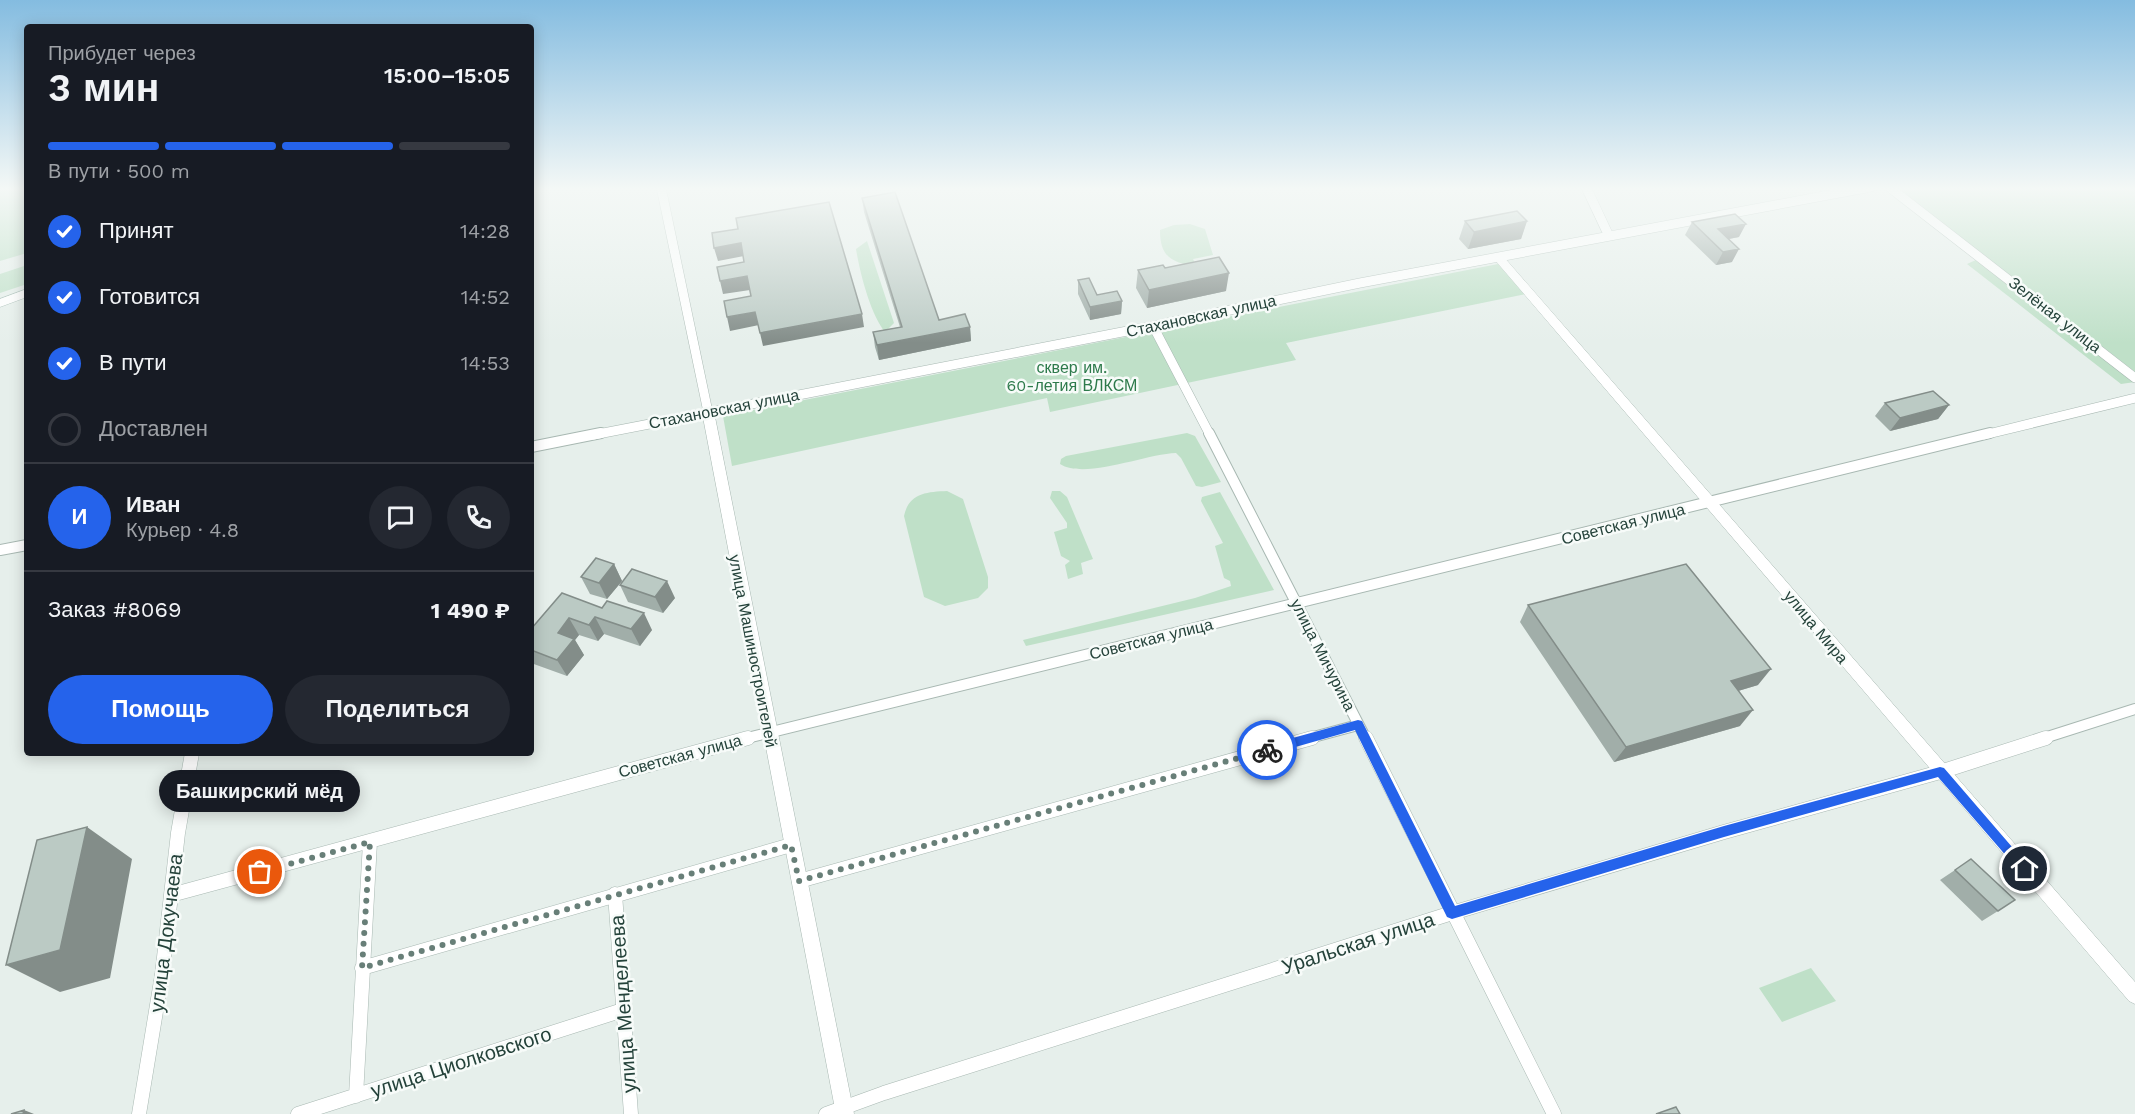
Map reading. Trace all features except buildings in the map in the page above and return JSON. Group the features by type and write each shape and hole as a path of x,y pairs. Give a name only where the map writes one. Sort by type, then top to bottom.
{"main road":[{"path":"0,303 24,294"}],"street":[{"name":"улица Машиностроителей","path":"672,239 845,1111"},
{"name":"Стахановская улица","path":"534,446 1594,239"},
{"name":"Зелёная улица","path":"1956,239 2135,378"},
{"name":"улица Мира","path":"1498,258 2135,995"},
{"name":"улица Мичурина","path":"1153,326 1297,603 1554,1114"},
{"name":"Советская улица","path":"171,895 770,732 2135,398"},
{"path":"0,550 24,546"},
{"name":"Уральская улица","path":"826,1114 845,1111 884,1093 1452,913 1724,832 1940,772 2135,709"},
{"path":"799,881 1358,724"},
{"name":"улица Докучаева","path":"139,1114 162,975 178,833 191,756"},
{"path":"356,1096 370,842"},
{"path":"362,968 791,845"},
{"name":"улица Менделеева","path":"615,894 632,1114"},
{"name":"улица Циолковского","path":"298,1114 623,1010"}],"green space":[{"path":"0,239 24,239 24,254 0,261"},
{"path":"1161,239 1208,239 1213,255 1193,259 1197,267 1181,263 1165,253"},
{"path":"1963,239 2135,239 2135,372"},
{"path":"867,241 894,323 885,332 870,304 856,249"},
{"path":"1978,259 2135,382 2121,384 1967,264"},
{"name":"сквер им. 60-летия ВЛКСМ","path":"1498,264 1526,294 1286,343 1296,360 1050,412 1047,398 732,466 723,416"},
{"path":"24,266 24,285 0,293 0,274"},
{"path":"1187,433 1195,436 1221,482 1202,487 1196,486 1176,453 1100,468 1071,468 1060,464 1061,459 1066,456"},
{"path":"947,491 963,499 988,577 988,588 978,598 945,606 924,597 904,516 906,508 919,495"},
{"path":"1052,491 1060,491 1067,497 1093,559 1081,563 1083,574 1068,579 1065,565 1070,561 1061,556 1054,532 1067,528 1067,523 1050,498"},
{"path":"1220,492 1274,590 1026,646 1023,640 1195,598 1231,586 1230,581 1224,578 1215,546 1223,543 1201,501 1202,497"},
{"path":"1811,968 1836,1001 1782,1022 1759,988"}],"way so far":[{"path":"260,872 370,842 362,968 791,845 799,881 1267,750"}],"place":[{"name":"Башкирский мёд","path":"260,872"}],"route":[{"path":"1267,750 1358,724 1452,913 1724,832 1940,772 2025,869"}]}
